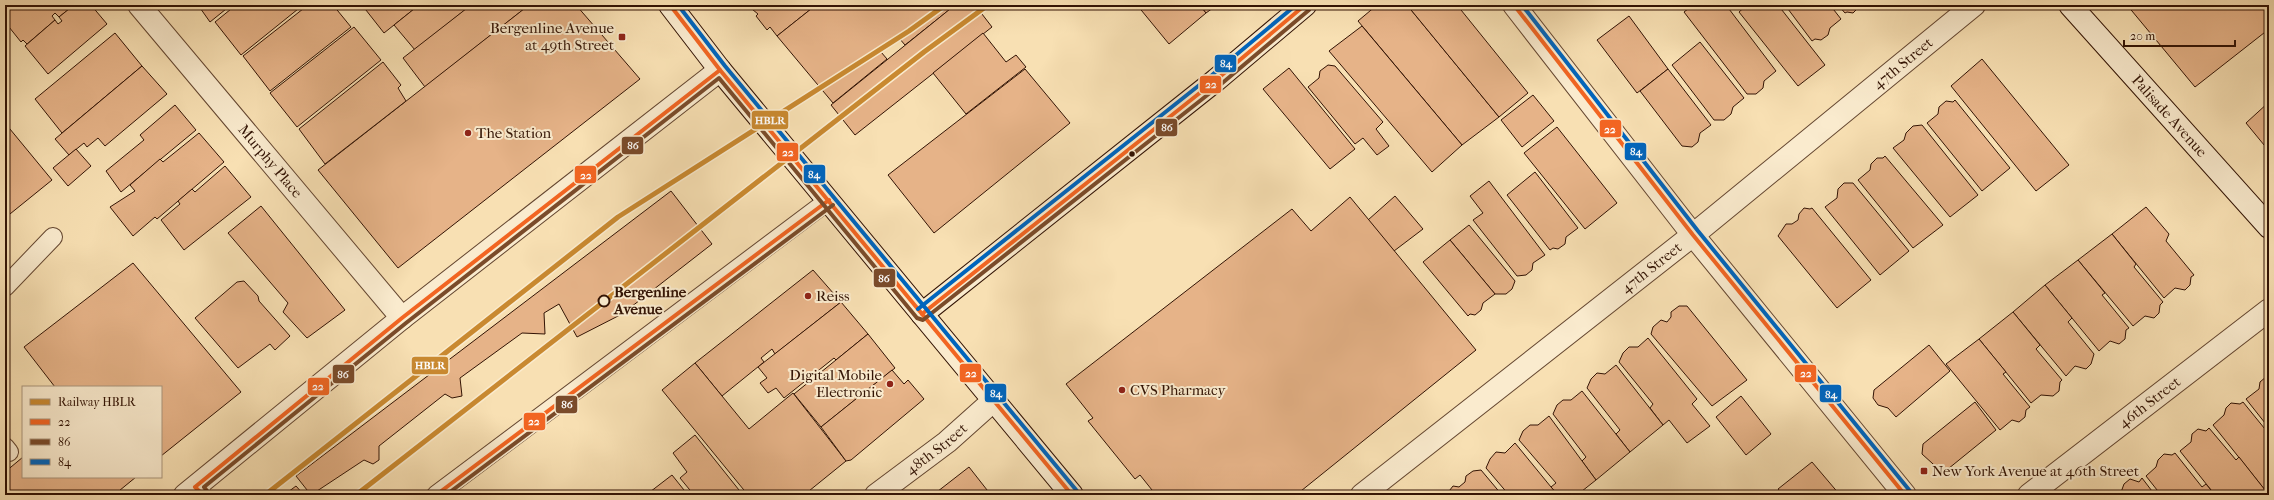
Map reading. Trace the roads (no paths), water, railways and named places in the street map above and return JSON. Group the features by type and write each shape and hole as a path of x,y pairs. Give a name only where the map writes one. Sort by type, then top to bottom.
{"street":[{"name":"Murphy Place","path":"139,5 402,318"},
{"path":"670,5 720,70 1072,495"},
{"path":"922,314 1216,80 1304,5"},
{"path":"1514,5 1693,235 1905,495"},
{"name":"47th Street","path":"1362,495 1693,235 1974,5"},
{"name":"Palisade Avenue","path":"2070,5 2269,227"},
{"path":"194,492 402,318 720,70"},
{"name":"46th Street","path":"2029,495 2269,310"},
{"name":"48th Street","path":"876,495 947,442 994,400"}],"lane":[{"path":"436,495 829,200"},
{"path":"5,287 53,237"}],"rail line":[{"name":"HBLR","path":"265,495 618,217 909,31 945,5"},
{"name":"HBLR","path":"356,495 924,52 988,5"}],"place":[{"name":"Bergenline Avenue at 49th Street","path":"622,37"},
{"name":"The Station","path":"468,133"},
{"name":"Reiss","path":"808,296"},
{"name":"Bergenline Avenue","path":"604,301"},
{"name":"Digital Mobile Electronic","path":"890,384"},
{"name":"CVS Pharmacy","path":"1122,390"},
{"name":"New York Avenue at 46th Street","path":"1924,471"}]}
